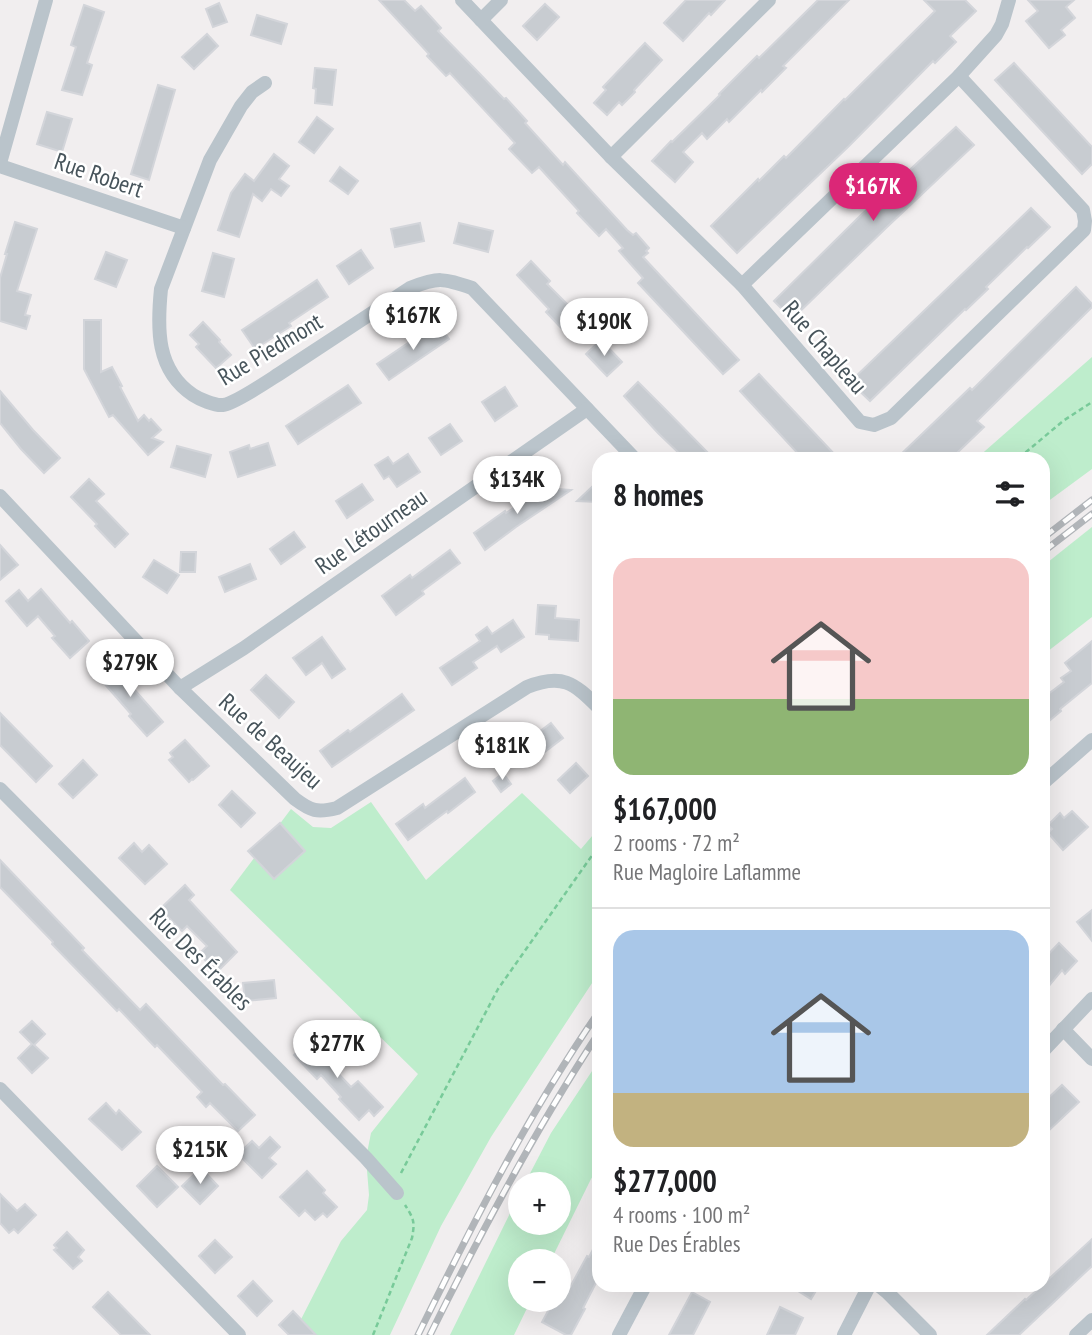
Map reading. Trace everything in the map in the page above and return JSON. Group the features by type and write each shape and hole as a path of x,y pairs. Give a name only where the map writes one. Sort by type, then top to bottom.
{"street":[{"path":"0,164 46,0"},
{"name":"Rue Chapleau","path":"462,0 611,157 741,285 860,422 874,425 891,418 1084,230 1086,221 1083,210 959,76"},
{"path":"481,20 501,0"},
{"path":"611,157 769,0"},
{"path":"741,285 959,76 996,35 1009,0"},
{"name":"Rue Piedmont","path":"265,83 252,92 241,106 211,160 161,289 159,336 167,367 180,387 199,400 223,405 254,390 410,288 432,280 449,280 472,288 628,452"},
{"name":"Rue Robert","path":"0,164 184,228"},
{"name":"Rue Létourneau","path":"180,688 244,648 587,408"},
{"name":"Rue de Beaujeu","path":"0,496 180,688 295,799 308,808 322,812 337,808 527,687 541,681 560,680 579,688 592,701"},
{"path":"1050,777 1092,740"},
{"name":"Rue Des Érables","path":"0,789 366,1158 397,1193"},
{"path":"1050,1043 1092,999"},
{"path":"1063,1029 1092,1059"},
{"path":"0,1089 239,1335"},
{"path":"619,1335 642,1292"},
{"path":"844,1335 866,1292"},
{"path":"887,1292 930,1335"},
{"path":"1076,1335 1092,1320"}],"path":[{"path":"1026,452 1063,421 1092,402"},
{"path":"373,1335 414,1229 414,1218 397,1193 402,1171 492,1000 592,856"}],"green space":[{"path":"1092,357 1092,469 1050,500 1050,452 984,452"},
{"path":"1092,527 1092,617 1050,650 1050,560"},
{"path":"522,793 581,849 592,836 592,983 491,1137 441,1226 390,1335 293,1335 341,1241 367,1210 369,1195 366,1158 371,1133 418,1074 230,890 291,809 313,827 331,828 371,802 426,880"},
{"path":"592,1071 592,1177 571,1219 571,1172 531,1172 551,1133"},
{"path":"508,1217 508,1235 563,1235 556,1249 508,1249 508,1312 525,1312 514,1335 450,1335"}],"building":[{"path":"379,0 404,0 415,11 421,6 441,28 438,31 504,99 506,98 563,165 565,162 627,230 633,235 636,233 649,248 643,257 739,360 723,374 638,283 643,278 619,251 623,248 606,229 599,236 539,167 532,173 509,149 515,143 450,73 446,76"},
{"path":"686,0 725,0 683,41 664,23"},
{"path":"818,0 849,0 783,66 786,68 762,92 761,90 729,122 727,119 707,139 702,133 683,152 693,162 675,182 652,161 757,56 759,58"},
{"path":"924,0 965,0 976,11 950,36 956,42 935,63 933,61 737,253 711,226 758,179 759,181 784,156 786,158 935,11"},
{"path":"1028,0 1074,0 1066,7 1075,18 1061,30 1065,35 1049,48 1026,21 1038,11"},
{"path":"219,3 227,22 213,27 206,9"},
{"path":"545,4 559,17 537,40 523,26"},
{"path":"84,5 104,12 87,63 92,65 82,95 62,90 76,47 71,45"},
{"path":"257,15 287,24 281,44 251,35"},
{"path":"207,34 218,46 194,69 182,57"},
{"path":"645,43 662,60 622,105 619,102 607,115 594,103 606,90 603,87"},
{"path":"1014,63 1092,147 1092,164 1082,174 995,80"},
{"path":"315,68 336,70 332,105 315,103"},
{"path":"158,85 175,90 149,180 131,174"},
{"path":"47,112 72,119 62,152 37,144"},
{"path":"317,117 333,129 314,153 299,142"},
{"path":"956,127 974,145 792,319 774,301"},
{"path":"274,154 289,166 279,179 289,186 281,196 271,189 262,201 253,194 239,237 218,230 231,193 245,174 254,181"},
{"path":"340,167 358,181 348,194 330,181"},
{"path":"1031,208 1050,227 870,401 850,382"},
{"path":"15,222 37,229 17,291 31,295 25,315 30,316 26,329 0,321 0,278"},
{"path":"420,223 424,241 395,247 391,229"},
{"path":"459,223 493,231 488,252 454,243"},
{"path":"361,250 373,268 349,284 337,266"},
{"path":"106,252 127,260 116,287 95,279"},
{"path":"213,253 234,259 224,297 202,291"},
{"path":"531,261 550,281 547,284 583,320 568,335 546,312 549,309 517,275"},
{"path":"317,280 328,297 289,323 291,326 255,349 242,330"},
{"path":"1076,287 1092,304 1092,307 977,421 984,427 958,452 903,452 970,388 972,390"},
{"path":"84,320 101,320 101,372 112,367 138,421 144,415 161,430 152,438 163,442 148,455 113,415 109,417 84,369"},
{"path":"203,322 231,355 216,368 196,347 199,344 190,335"},
{"path":"438,323 449,339 389,380 377,364"},
{"path":"601,340 622,362 607,376 586,354"},
{"path":"759,374 832,452 796,452 740,391"},
{"path":"638,382 707,452 678,452 624,396"},
{"path":"348,385 361,403 298,444 286,426"},
{"path":"505,387 517,406 495,421 482,402"},
{"path":"0,391 60,458 44,473 0,423"},
{"path":"450,424 462,441 441,455 429,438"},
{"path":"268,443 275,465 238,477 230,452 249,445 250,449"},
{"path":"177,446 211,455 205,477 171,467"},
{"path":"408,454 420,472 397,487 389,476 384,479 375,465 388,457 393,464"},
{"path":"89,479 104,494 96,501 128,534 115,547 71,497"},
{"path":"362,484 373,500 347,518 336,501"},
{"path":"592,487 592,502 577,501"},
{"path":"544,488 571,490 485,550 474,533"},
{"path":"294,532 305,547 281,564 270,549"},
{"path":"0,545 18,565 0,580"},
{"path":"450,550 460,563 422,591 424,594 396,615 382,596"},
{"path":"181,552 196,552 195,572 180,572"},
{"path":"154,560 179,575 167,593 143,577"},
{"path":"250,564 256,579 225,592 219,577"},
{"path":"41,589 89,641 70,658 52,638 55,636 38,616 27,626 6,601 19,590 28,601"},
{"path":"538,605 556,606 555,618 579,620 578,641 549,639 549,635 536,634"},
{"path":"513,620 524,637 501,652 497,646 473,662 477,668 452,685 440,668 480,641 476,635 487,627 492,634"},
{"path":"322,637 345,669 332,678 322,663 306,675 293,658"},
{"path":"1092,641 1092,683 1050,720 1050,693 1064,682 1061,678 1071,671 1065,663"},
{"path":"110,662 163,722 147,736 96,674"},
{"path":"266,675 294,702 279,718 251,690"},
{"path":"402,694 414,710 332,767 320,751"},
{"path":"0,713 52,766 36,782 0,745"},
{"path":"551,723 563,738 534,760 522,745"},
{"path":"185,740 209,766 189,782 169,760 173,757 170,753"},
{"path":"83,760 97,775 73,798 59,784"},
{"path":"576,763 588,776 570,793 558,780"},
{"path":"503,773 511,784 501,792 493,781"},
{"path":"465,778 475,792 408,840 396,824 423,804 425,808"},
{"path":"232,791 255,813 241,827 219,805"},
{"path":"1072,811 1088,827 1063,850 1050,835 1050,823 1060,813 1064,818"},
{"path":"280,823 305,851 274,879 248,851"},
{"path":"134,843 142,852 149,845 167,864 145,884 119,858"},
{"path":"0,860 140,1010 146,1004 255,1115 238,1131 210,1103 206,1107 197,1097 202,1092 157,1045 155,1047 119,1009 117,1011 0,887"},
{"path":"185,885 194,895 189,900 237,952 217,972 199,954 207,946 187,926 182,931 160,909"},
{"path":"1092,910 1092,941 1077,922"},
{"path":"1059,943 1077,961 1065,974 1062,970 1050,985 1050,953"},
{"path":"274,980 276,998 245,1001 243,983"},
{"path":"32,1021 45,1034 34,1045 48,1058 32,1073 18,1058 32,1044 20,1032"},
{"path":"312,1038 335,1062 331,1066 351,1087 358,1081 383,1107 374,1116 369,1110 359,1120 321,1075 317,1079 294,1055"},
{"path":"1062,1085 1079,1102 1050,1129 1050,1096"},
{"path":"106,1103 116,1114 119,1110 141,1132 122,1150 89,1119"},
{"path":"270,1137 280,1147 269,1158 276,1164 262,1178 238,1154 252,1141 259,1148"},
{"path":"157,1166 178,1187 157,1207 137,1186"},
{"path":"201,1168 218,1186 200,1204 182,1186"},
{"path":"307,1171 337,1207 327,1217 323,1213 315,1220 305,1210 299,1216 280,1197"},
{"path":"0,1194 17,1211 25,1204 36,1215 18,1233 14,1229 9,1233 0,1223"},
{"path":"67,1232 84,1250 78,1257 82,1261 73,1269 54,1250 57,1248 54,1245"},
{"path":"1092,1239 1092,1266 1019,1335 987,1335 1035,1292 1050,1292 1050,1278"},
{"path":"215,1240 232,1257 215,1273 199,1256"},
{"path":"592,1251 592,1291 571,1335 566,1335 542,1322 547,1312 571,1312 571,1285"},
{"path":"253,1281 272,1301 257,1316 238,1296"},
{"path":"108,1292 150,1335 121,1335 93,1307"},
{"path":"692,1292 710,1302 693,1335 669,1335"},
{"path":"800,1292 815,1292 811,1299"},
{"path":"780,1307 803,1318 795,1335 767,1335"},
{"path":"293,1311 316,1335 289,1335 279,1325"}],"railway":[{"path":"1050,533 1092,500"},
{"path":"1050,547 1092,514"},
{"path":"418,1335 480,1211 548,1090 592,1022"},
{"path":"430,1335 509,1182 592,1044"}]}
